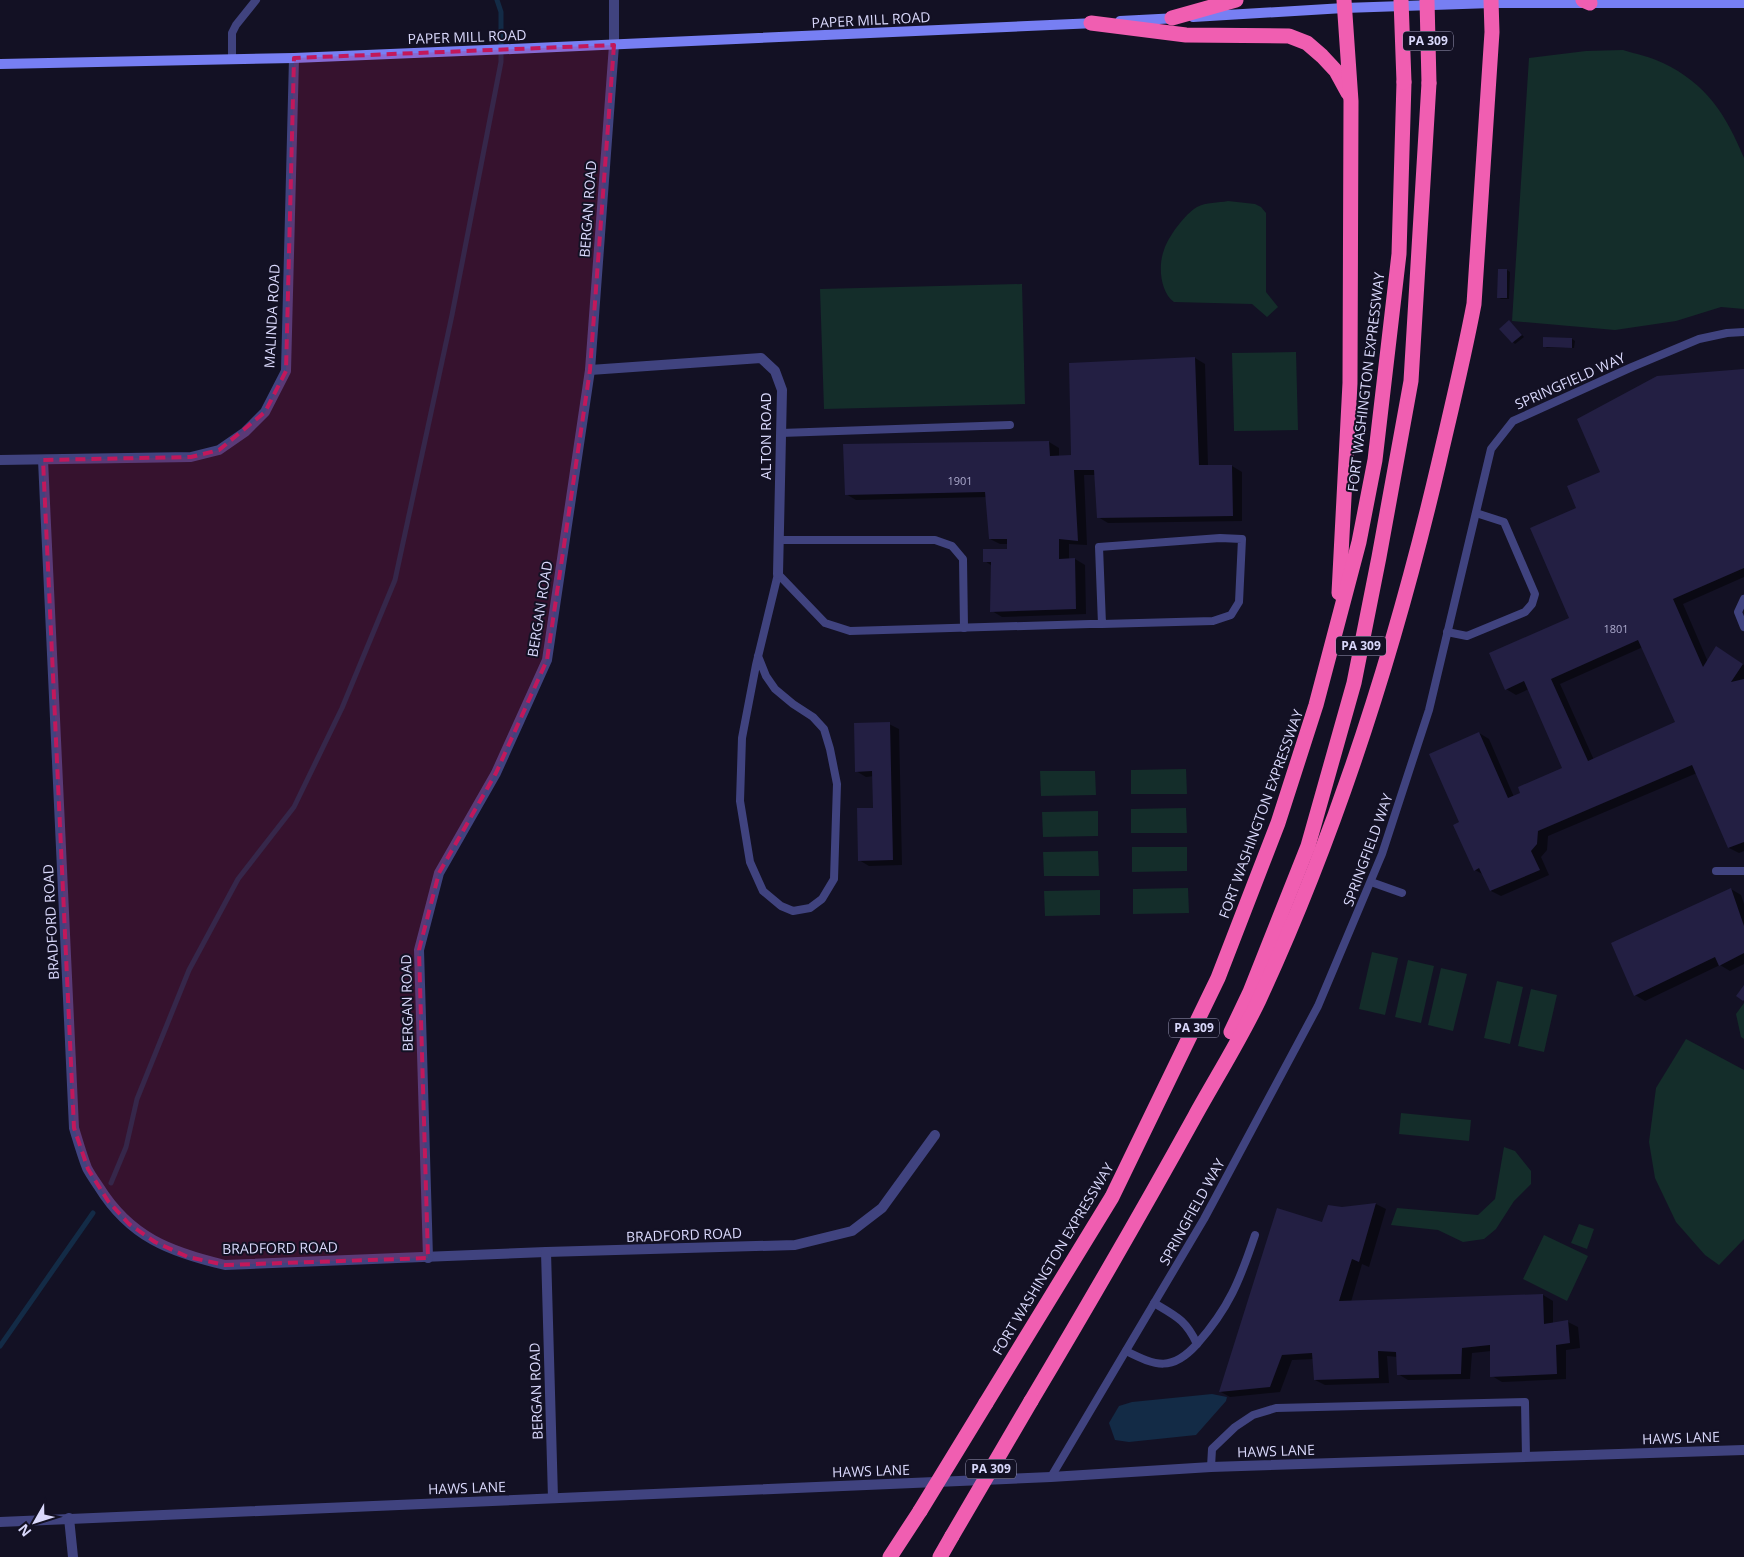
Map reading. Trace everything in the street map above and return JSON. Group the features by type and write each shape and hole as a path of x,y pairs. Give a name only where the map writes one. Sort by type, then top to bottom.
{"highway":[{"path":"1172,18 1236,0"},
{"name":"FORT WASHINGTON EXPRESSWAY","path":"890,1557 1112,1196 1218,978 1278,823 1316,704 1338,624 1359,542 1375,460 1399,254 1404,82 1401,0"},
{"name":"PA 309","path":"940,1557 1161,1177 1211,1077 1250,992 1308,846 1354,682 1379,557 1410,381 1430,83 1427,0"},
{"path":"1161,1177 1258,1003 1308,885 1343,792 1388,655 1418,550 1466,347 1474,304 1492,32 1491,2"},
{"path":"1338,624 1350,384 1352,101 1344,4"},
{"path":"1091,23 1186,35 1289,36 1306,43 1322,56 1342,80 1352,101"}],"main road":[{"name":"PAPER MILL ROAD","path":"0,64 294,58 614,45 1091,23 1344,4 1594,1 1744,3"}],"street":[{"name":"BERGAN ROAD","path":"428,1258 419,950 439,873 496,773 548,660 590,370 614,45 614,0"},
{"name":"MALINDA ROAD","path":"0,460 191,457 219,450 245,432 266,412 286,371 294,58"},
{"name":"ALTON ROAD","path":"590,370 761,358 775,371 782,390 778,574"},
{"name":"BRADFORD ROAD","path":"43,460 74,1128 88,1169 108,1201 129,1224 156,1242 188,1256 225,1265 546,1252 795,1245 852,1231 882,1208 935,1135"},
{"name":"BERGAN ROAD","path":"546,1252 553,1498"},
{"name":"HAWS LANE","path":"0,1522 1051,1477 1211,1467 1744,1450"},
{"path":"69,1518 73,1557"}],"lane":[{"path":"232,59 232,33 256,0"},
{"name":"SPRINGFIELD WAY","path":"1051,1477 1204,1219 1318,1006 1382,854 1429,710 1491,449 1513,420 1699,339 1727,333 1744,332"},
{"path":"781,433 1010,425"},
{"path":"1447,632 1467,636 1525,612 1532,604 1535,594 1504,522 1476,513"},
{"path":"778,574 825,623 850,631 1207,622 1230,615 1239,602 1242,539 1220,538 1099,547 1102,624"},
{"path":"779,540 936,540 952,546 963,559 964,628"},
{"path":"758,656 766,676 775,689 813,717 824,729 830,749 837,784 834,879 822,899 810,908 793,910 781,906 763,891 750,862 740,801 742,747 758,656 778,574"},
{"path":"1744,599 1738,612 1744,627"},
{"path":"1716,871 1744,871"},
{"path":"1371,882 1402,893"},
{"path":"1126,1351 1158,1365 1173,1362 1188,1354 1225,1309 1237,1286 1255,1235"},
{"path":"1154,1303 1184,1322 1192,1332 1197,1344"},
{"path":"1211,1467 1212,1449 1235,1427 1253,1415 1276,1408 1525,1402 1526,1457"}],"highlighted area":[{"path":"614,45 590,370 547,660 496,773 439,873 419,950 428,1258 225,1265 188,1257 155,1242 129,1224 108,1201 88,1169 74,1128 43,460 191,457 219,450 265,412 286,371 294,58"}],"green space":[{"path":"1623,50 1658,61 1678,71 1692,81 1713,102 1737,142 1744,158 1744,309 1721,307 1676,321 1615,330 1512,321 1529,58 1586,51"},
{"path":"1228,201 1255,204 1266,213 1266,292 1278,307 1267,317 1252,304 1174,302 1169,298 1163,285 1162,256 1169,239 1178,226 1192,210 1201,205"},
{"path":"1022,284 1025,404 824,409 820,289"},
{"path":"1296,352 1298,430 1234,431 1232,353"},
{"path":"1186,769 1187,794 1131,794 1131,770"},
{"path":"1040,771 1095,771 1096,795 1041,796"},
{"path":"1186,808 1187,833 1131,833 1131,809"},
{"path":"1098,811 1098,836 1043,837 1042,812"},
{"path":"1132,847 1187,847 1187,871 1132,872"},
{"path":"1098,851 1099,876 1044,876 1043,852"},
{"path":"1188,888 1189,913 1133,914 1133,889"},
{"path":"1100,890 1100,915 1045,916 1044,891"},
{"path":"1372,952 1398,958 1385,1015 1359,1009"},
{"path":"1408,960 1434,966 1421,1023 1395,1017"},
{"path":"1441,968 1467,974 1453,1031 1428,1025"},
{"path":"1497,981 1523,987 1510,1044 1484,1038"},
{"path":"1531,989 1557,995 1544,1052 1518,1046"},
{"path":"1744,1003 1744,1039 1741,1037 1736,1014"},
{"path":"1686,1039 1744,1070 1744,1239 1719,1265 1705,1255 1676,1222 1655,1178 1649,1142 1656,1088"},
{"path":"1401,1113 1471,1120 1469,1141 1399,1134"},
{"path":"1504,1147 1515,1151 1531,1171 1531,1184 1514,1201 1496,1229 1484,1239 1463,1242 1438,1230 1391,1225 1397,1208 1478,1215 1495,1199"},
{"path":"1579,1224 1594,1229 1587,1249 1571,1243"},
{"path":"1544,1235 1588,1256 1567,1301 1523,1279"}],"water":[{"path":"1212,1394 1227,1397 1226,1401 1196,1435 1129,1442 1115,1440 1109,1423 1119,1406 1132,1402"}],"building":[{"path":"1498,269 1507,269 1507,298 1497,298"},
{"path":"1509,320 1522,335 1512,343 1499,329"},
{"path":"1543,337 1572,338 1572,348 1543,347"},
{"path":"1195,357 1199,465 1232,465 1233,516 1097,518 1094,470 1074,470 1078,541 1059,539 1059,559 1075,558 1076,609 990,612 991,562 983,562 983,549 1007,549 1007,539 989,539 985,492 845,495 843,444 1049,441 1050,456 1071,455 1069,363"},
{"path":"1744,369 1744,568 1673,599 1703,667 1716,646 1743,664 1731,682 1744,679 1744,842 1728,848 1692,765 1538,831 1537,844 1531,851 1540,870 1490,891 1479,868 1474,871 1453,825 1459,822 1429,754 1479,732 1508,798 1520,793 1518,787 1562,768 1524,681 1505,690 1489,653 1569,618 1530,528 1576,508 1567,486 1600,472 1577,419 1657,376","holes":["1638,640 1675,722 1588,761 1551,679"]},
{"path":"890,722 893,860 858,861 857,808 873,808 872,771 855,772 854,723"},
{"path":"1731,888 1744,926 1744,953 1719,966 1715,957 1634,996 1611,943"},
{"path":"1744,985 1744,1000 1743,1001 1736,996"},
{"path":"1376,1203 1359,1262 1352,1259 1339,1301 1543,1294 1544,1324 1568,1320 1570,1343 1556,1345 1557,1374 1490,1377 1490,1345 1462,1348 1461,1374 1397,1375 1396,1352 1378,1351 1379,1378 1314,1380 1312,1353 1282,1355 1270,1387 1219,1392 1277,1208 1322,1222 1328,1205 1342,1207"}],"waterway":[{"path":"111,1183 126,1147 137,1099 189,970 238,879 294,807 342,708 395,580 452,315 501,62 501,12 497,0"},
{"path":"0,1346 93,1213"}]}
